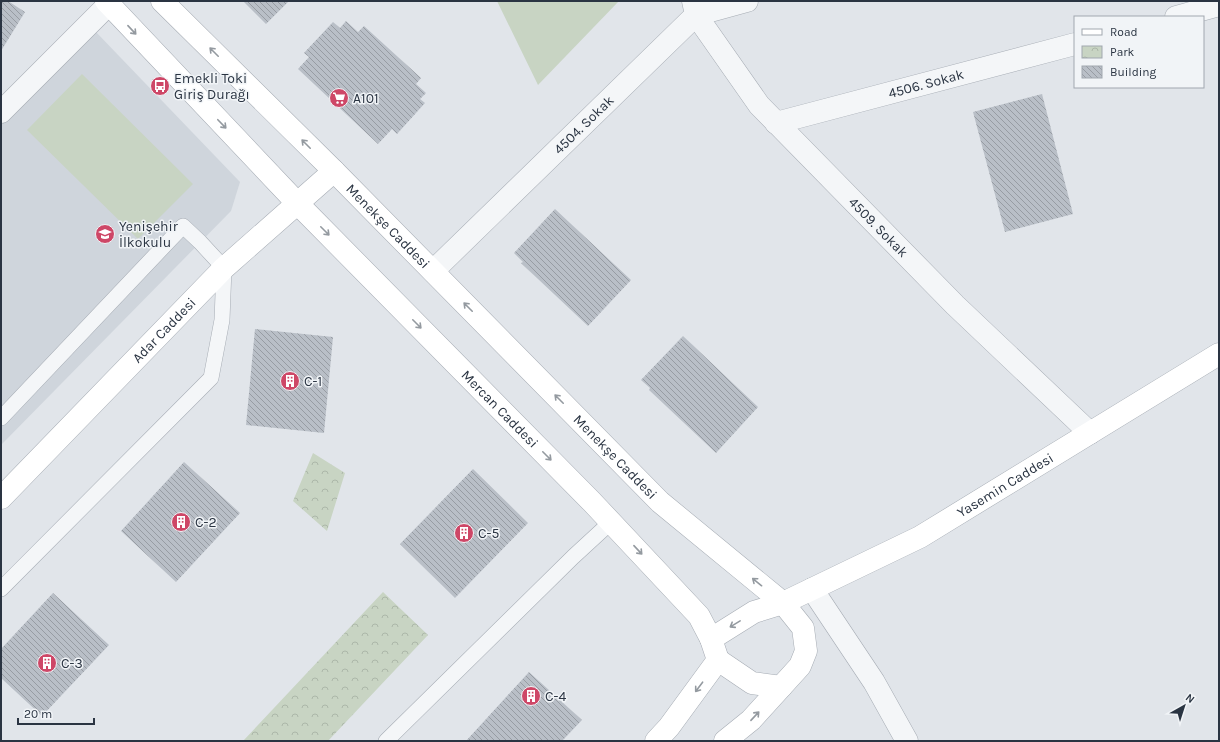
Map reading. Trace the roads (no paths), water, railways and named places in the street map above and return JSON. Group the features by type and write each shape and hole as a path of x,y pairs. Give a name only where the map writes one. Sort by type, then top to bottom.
{"street":[{"name":"Menekşe Caddesi","path":"162,1 334,171 660,502 783,603 803,628 806,651 800,666 752,720 725,741"},
{"name":"4504. Sokak","path":"433,271 694,8 747,1"},
{"path":"1,112 107,3"},
{"name":"Mercan Caddesi","path":"107,3 298,204 611,522 699,616 711,639"},
{"name":"4509. Sokak","path":"694,8 759,105 955,306 1090,433"},
{"path":"1181,16 1217,8"},
{"name":"4506. Sokak","path":"776,123 1074,44"},
{"name":"Adar Caddesi","path":"1,498 224,268 334,171"},
{"name":"Yasemin Caddesi","path":"783,603 920,537 1219,354"},
{"path":"812,589 874,682 907,741"},
{"path":"781,687 752,683 718,660 711,639 754,612 783,603"},
{"path":"656,741 670,727 718,660"}],"lane":[{"path":"1,418 183,226 224,268 222,320 211,378 1,589"},
{"path":"386,741 567,562 611,522"}],"place":[{"name":"Emekli Toki Giriş Durağı","path":"160,86"},
{"name":"A101","path":"339,98"},
{"name":"Yenişehir İlkokulu","path":"105,234"},
{"name":"C-1","path":"290,381"},
{"name":"C-2","path":"181,522"},
{"name":"C-5","path":"464,533"},
{"name":"C-3","path":"47,663"},
{"name":"C-4","path":"531,696"}]}
